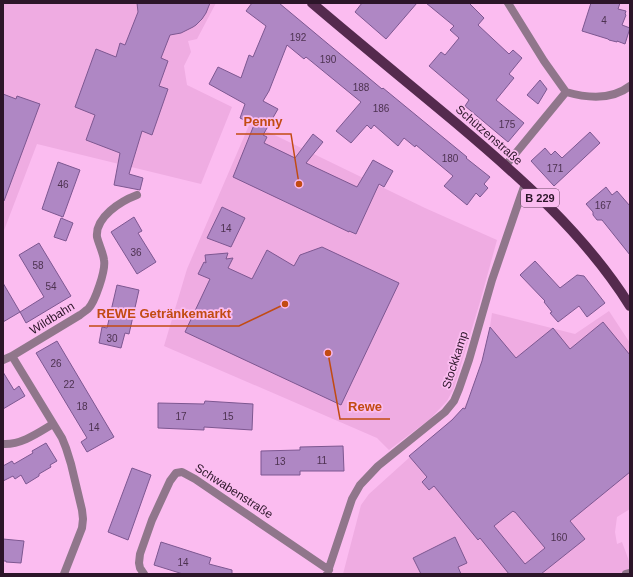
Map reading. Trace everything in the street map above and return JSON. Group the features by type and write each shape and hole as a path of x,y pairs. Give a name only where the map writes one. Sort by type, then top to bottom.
{"main road":[{"name":"Schützenstraße","path":"312,3 506,165 571,229 618,288 630,306"}],"street":[{"path":"508,3 544,61 566,92 579,95 603,96 622,92 630,86"},
{"path":"506,165 566,92"},
{"name":"Stockkamp","path":"328,572 352,499 360,485 378,466 445,412 454,401 469,360 492,280 525,184"},
{"name":"Wildbahn","path":"3,360 12,356 88,309 97,292 105,262 97,236 99,225 104,217 122,202 137,195"},
{"path":"12,356 66,448 80,500 83,519 82,528 64,574"},
{"path":"3,444 13,444 18,442 53,424"},
{"name":"Schwabenstraße","path":"144,574 139,563 140,554 152,520 170,480 176,473 182,472 195,479 328,572"},
{"path":"626,574 630,572"}],"shaded area":[{"path":"3,3 216,3 197,39 188,41 191,52 184,66 187,85 232,107 201,184 37,144 3,233"},
{"path":"250,123 425,208 497,240 454,388 447,401 430,419 389,450 377,438 164,346 187,269"},
{"path":"609,311 630,343 630,509 617,517 615,532 617,544 622,542 630,561 630,574 343,574 361,505 369,494 462,410 468,400 482,361 492,313 575,334"}],"building":[{"path":"137,3 210,3 206,13 196,25 181,33 170,35 161,58 168,61 159,86 168,89 152,135 142,131 129,174 143,178 140,190 114,185 120,153 86,140 95,115 75,107 96,49 116,57 120,43 125,45 138,12"},
{"path":"252,3 279,3 490,177 484,184 488,188 480,197 476,193 467,205 444,186 453,176 416,145 415,147 404,138 398,146 374,125 371,129 367,125 351,143 336,131 361,102 306,57 304,59 287,45 269,91 263,101 278,109 263,135 267,137 264,143 295,158 313,134 323,142 306,163 357,187 373,160 393,171 384,187 379,184 356,234 233,177 254,125 240,118 245,104 209,84 218,67 241,78 249,55 253,57 266,26 246,11"},
{"path":"362,3 417,3 386,39 355,12"},
{"path":"426,3 469,3 484,18 478,25 509,54 513,50 522,58 509,74 514,78 496,100 524,123 508,142 465,106 469,100 429,66 441,52 445,55 459,38 450,30 454,26"},
{"path":"591,3 620,3 618,9 626,11 622,25 630,28 625,44 582,31"},
{"path":"540,80 547,89 538,104 527,95"},
{"path":"3,94 16,99 17,96 40,104 4,201 3,201"},
{"path":"590,132 600,143 554,186 531,161 545,148 551,155 555,151 562,158"},
{"path":"58,162 80,170 63,217 42,209"},
{"path":"606,187 612,195 617,191 630,206 630,255 602,220 597,220 593,215 593,212 586,204"},
{"path":"222,207 245,218 231,247 207,238"},
{"path":"134,217 142,231 138,233 156,262 137,274 111,232"},
{"path":"61,218 73,223 66,241 54,237"},
{"path":"39,243 71,296 26,323 20,312 44,297 19,255"},
{"path":"322,247 399,283 341,405 185,332 210,279 198,274 204,262 206,263 205,255 228,253 226,259 233,258 228,268 252,279 267,250 294,266 300,255"},
{"path":"535,261 560,288 577,275 584,276 605,303 587,317 579,306 558,322 550,313 552,312 544,302 545,301 520,275"},
{"path":"3,283 20,312 3,322"},
{"path":"117,285 139,290 129,334 125,333 121,348 99,343 102,327 107,328"},
{"path":"603,322 630,355 630,472 570,521 585,539 541,574 509,574 480,538 478,540 434,486 429,490 422,482 427,477 409,456 452,420 463,408 465,409 482,361 490,327 516,358 553,328 570,349","holes":["513,511 545,548 525,564 494,526"]},
{"path":"57,341 114,437 87,452 81,442 87,438 36,353"},
{"path":"3,372 14,390 19,386 25,396 3,409"},
{"path":"205,401 253,404 252,430 204,427 204,430 158,428 158,403 204,404"},
{"path":"46,443 57,461 50,465 51,467 26,484 21,475 15,479 13,476 3,481 3,466 12,461 14,464 33,453 32,451"},
{"path":"343,446 344,471 300,471 300,475 261,475 261,451 300,450 300,447"},
{"path":"132,468 151,475 128,540 108,532"},
{"path":"455,537 467,563 458,567 461,574 421,574 413,558"},
{"path":"3,539 24,541 21,563 3,561"},
{"path":"161,542 211,558 209,564 232,570 232,574 183,574 154,565"}],"place":[{"name":"Penny","path":"299,184"},
{"name":"REWE Getränkemarkt","path":"285,304"},
{"name":"Rewe","path":"328,353"}]}
